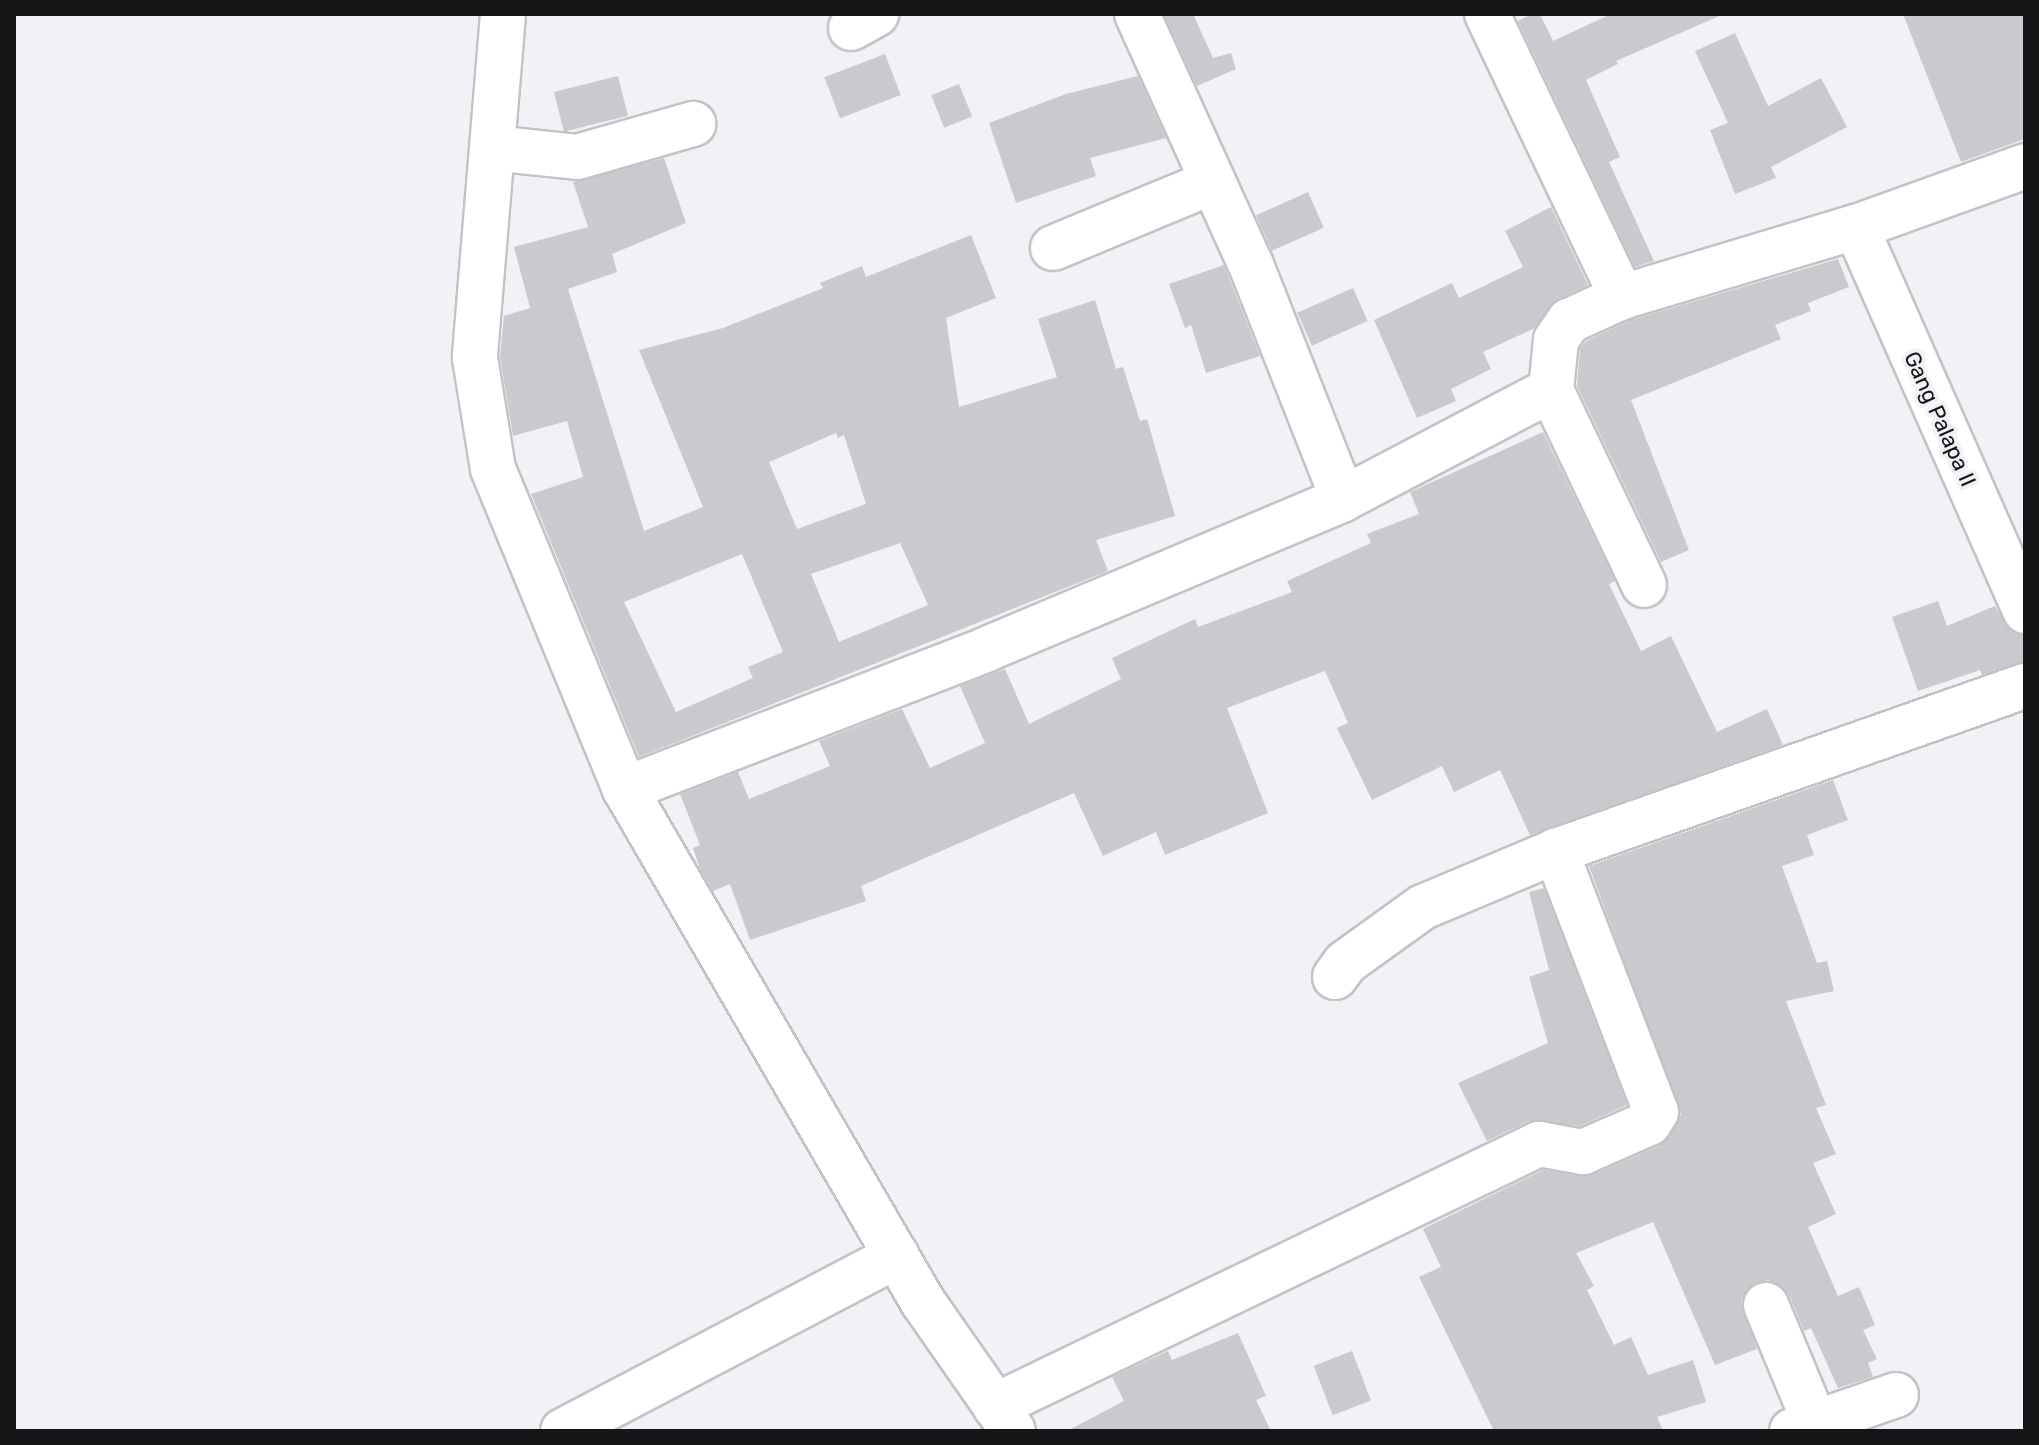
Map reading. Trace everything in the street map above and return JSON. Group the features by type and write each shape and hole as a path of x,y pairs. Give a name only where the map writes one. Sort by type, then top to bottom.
{"street":[{"path":"503,14 475,358 493,469 625,789 897,1256 1004,1419 1539,1144 1583,1152 1649,1123 1656,1112 1556,851"},
{"path":"1137,14 1251,265 1343,499"},
{"path":"1487,14 1622,297"},
{"path":"492,148 577,157 693,124"},
{"path":"1644,585 1551,390 1556,340 1569,321 1622,297 1856,227 2025,166"},
{"path":"1053,248 1212,182"},
{"name":"Gang Palapa II","path":"1856,227 2025,611"},
{"path":"625,789 987,649 1343,499 1551,390"},
{"path":"1335,977 1345,963 1423,907 1556,851 2025,686"},
{"path":"591,1425 897,1256"},
{"path":"1766,1305 1804,1427 1896,1395"}],"building":[{"path":"1164,14 1193,14 1213,58 1231,53 1236,69 1197,86"},
{"path":"1532,14 1540,14 1553,41 1611,14 1724,14 1616,61 1618,64 1586,80 1620,157 1609,162 1654,261 1635,267 1518,21"},
{"path":"1903,14 2025,14 2025,139 1961,162"},
{"path":"1735,33 1768,106 1821,78 1847,127 1771,167 1776,178 1735,194 1710,130 1728,123 1695,51"},
{"path":"885,54 901,95 840,118 824,77"},
{"path":"618,76 628,116 564,132 554,92"},
{"path":"1138,76 1166,138 1090,158 1096,176 1016,203 989,123 1066,94"},
{"path":"959,84 972,116 944,128 931,95"},
{"path":"664,158 686,223 612,254 617,272 568,289 644,531 703,507 639,350 723,328 823,288 820,283 862,266 866,277 971,235 996,298 946,318 959,407 1057,377 1038,319 1095,300 1116,369 1123,367 1140,421 1147,419 1175,516 1096,540 1108,571 639,757 531,494 583,477 567,421 513,436 500,357 504,316 530,308 514,247 588,227 573,182","holes":["836,433 838,438 844,435 866,504 797,529 769,462","900,543 928,605 839,642 811,574","742,554 783,652 748,667 753,678 676,712 624,602"]},
{"path":"1308,192 1324,228 1272,251 1256,215"},
{"path":"1551,207 1588,285 1558,299 1535,328 1483,352 1491,369 1451,389 1456,401 1417,418 1374,320 1452,283 1459,298 1523,267 1505,231"},
{"path":"1838,259 1849,287 1808,303 1811,311 1775,325 1781,339 1631,400 1689,550 1661,562 1577,386 1580,349 1586,341 1631,320"},
{"path":"1224,265 1260,356 1206,373 1191,325 1185,328 1169,284"},
{"path":"1353,288 1368,321 1312,346 1297,313"},
{"path":"1543,432 1615,581 1609,584 1641,651 1671,636 1717,732 1767,709 1783,745 1530,835 1500,770 1454,792 1442,766 1372,800 1337,728 1348,723 1325,671 1227,708 1268,813 1165,855 1156,832 1103,856 1074,793 861,886 866,901 750,940 730,884 713,891 700,869 693,848 700,845 680,794 738,772 749,799 830,766 819,741 902,709 930,768 985,743 960,686 1005,669 1029,724 1121,679 1112,658 1195,619 1198,627 1292,592 1287,581 1371,543 1367,534 1419,514 1410,492"},
{"path":"1938,601 1947,626 1995,606 2010,631 2025,636 2025,662 1982,675 1980,670 1918,691 1892,617"},
{"path":"1833,780 1848,820 1807,835 1814,855 1782,866 1817,963 1827,961 1834,991 1786,1001 1826,1105 1816,1108 1836,1154 1813,1163 1836,1214 1808,1227 1838,1296 1859,1287 1875,1325 1863,1330 1877,1359 1868,1363 1873,1377 1838,1388 1811,1328 1804,1331 1789,1295 1768,1280 1747,1289 1741,1301 1757,1349 1715,1365 1653,1222 1576,1253 1594,1286 1587,1290 1614,1345 1631,1337 1648,1375 1693,1360 1706,1402 1657,1417 1663,1431 1494,1431 1419,1277 1441,1267 1423,1229 1543,1170 1592,1175 1659,1146 1681,1115 1589,866"},
{"path":"1544,888 1627,1105 1580,1126 1529,1121 1487,1141 1458,1083 1548,1043 1529,977 1549,970 1529,892"},
{"path":"1238,1333 1266,1396 1256,1400 1271,1431 1067,1431 1124,1401 1112,1377 1168,1351 1172,1360"},
{"path":"1352,1351 1371,1400 1333,1415 1314,1366"}]}
